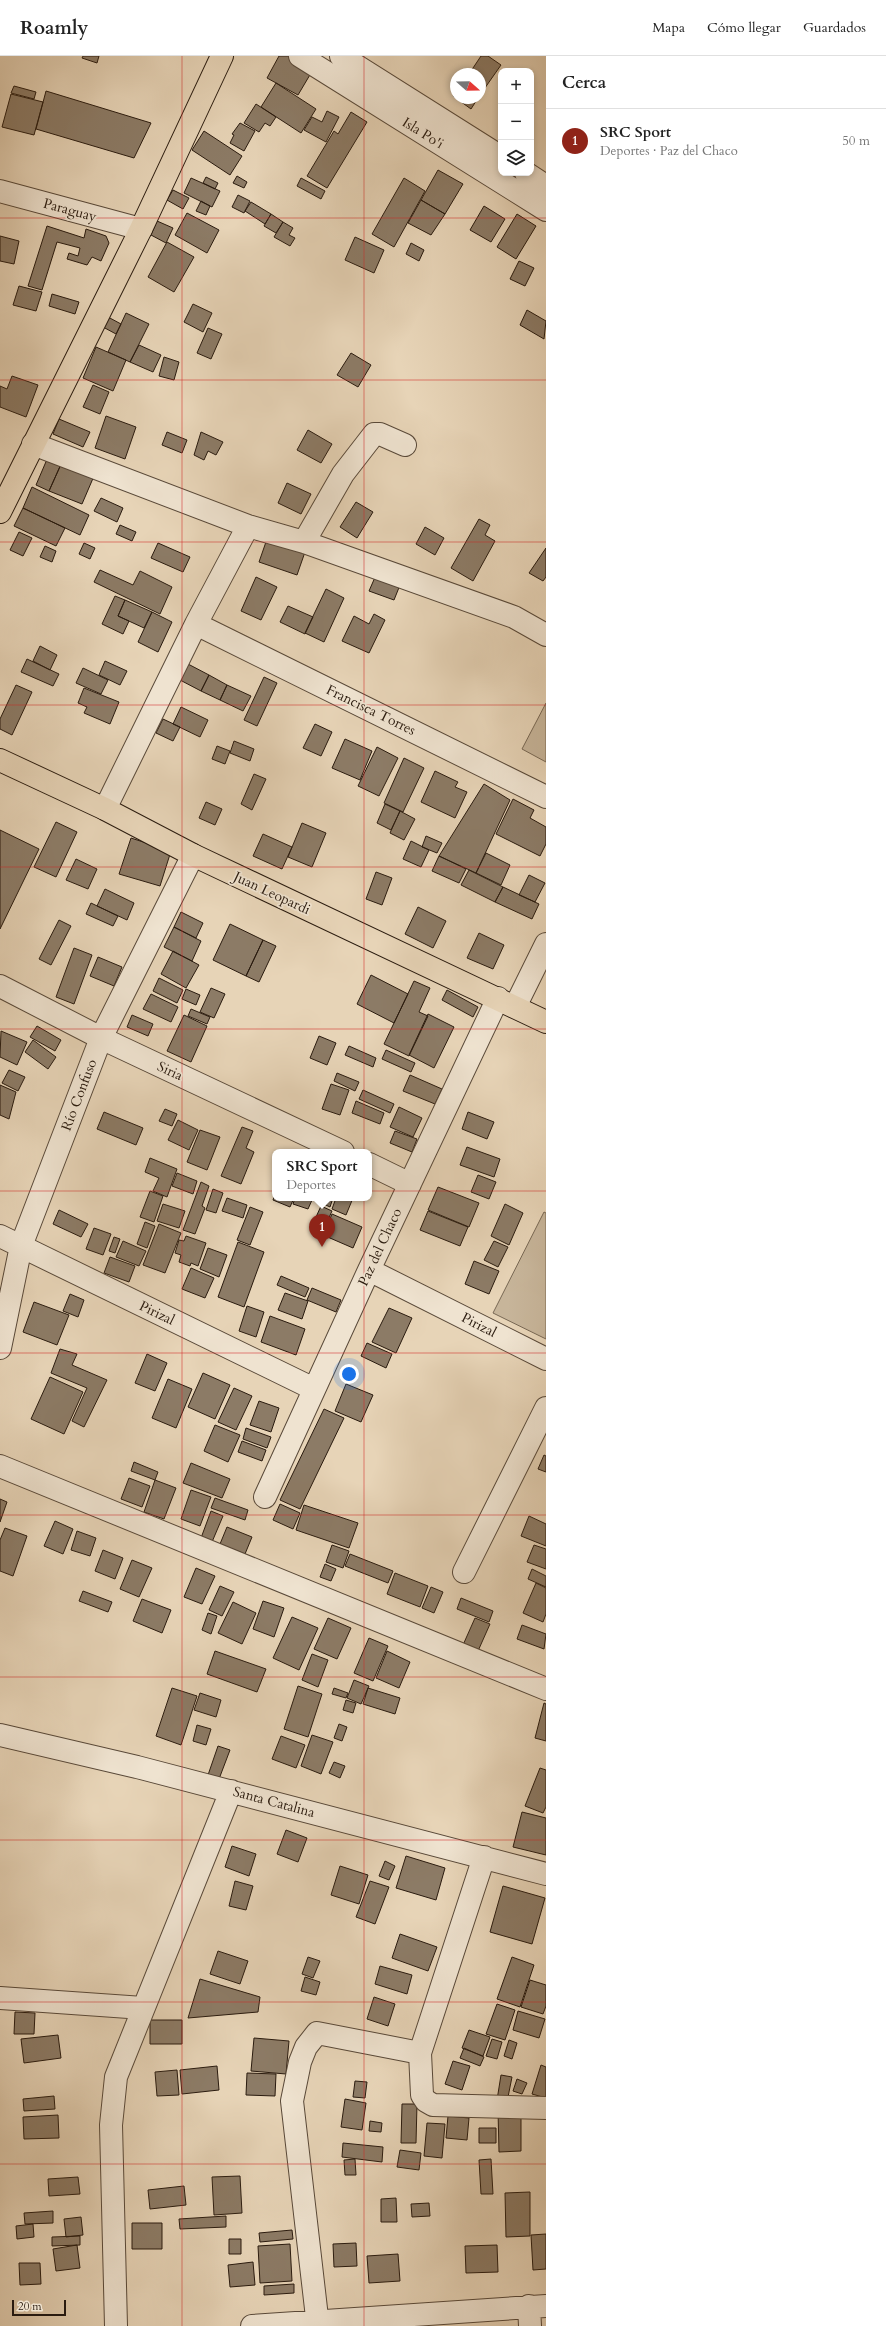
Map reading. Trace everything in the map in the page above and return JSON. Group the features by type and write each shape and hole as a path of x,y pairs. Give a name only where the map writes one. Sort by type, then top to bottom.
{"main road":[{"path":"0,512 141,229 222,56"},
{"name":"Juan Leopardi","path":"0,760 104,809 193,855 546,1022"}],"street":[{"name":"Isla Po'i","path":"300,56 546,210"},
{"name":"Isla Po'i","path":"341,56 498,155"},
{"path":"531,176 546,186"},
{"name":"Paraguay","path":"0,191 141,229"},
{"path":"304,542 343,474 374,434 380,434 405,445"},
{"path":"33,444 248,526 304,542 514,617 546,635"},
{"path":"104,809 196,624 248,526"},
{"name":"Francisca Torres","path":"196,624 546,796"},
{"name":"Río Confuso","path":"0,1348 21,1246 101,1038 193,855"},
{"name":"Paz del Chaco","path":"265,1496 410,1184 507,1003 546,944"},
{"name":"Siria","path":"0,986 101,1038 337,1149"},
{"path":"372,1165 410,1184"},
{"name":"Pirizal","path":"0,1236 314,1389"},
{"name":"Pirizal","path":"369,1270 546,1359"},
{"path":"464,1572 546,1408"},
{"path":"0,1466 546,1689"},
{"name":"Santa Catalina","path":"0,1735 231,1791 546,1874"},
{"path":"116,2326 111,2125 116,2077 231,1791"},
{"path":"484,1857 420,2052 422,2095 426,2101 433,2105 546,2108"},
{"path":"0,1998 143,2008"},
{"path":"318,2324 292,2101 300,2062 306,2046 316,2033 420,2052"},
{"path":"252,2326 535,2313"}],"shaded area":[{"path":"546,703 546,762 522,749"},
{"path":"544,1212 546,1213 546,1339 493,1313"}],"building":[{"path":"83,56 99,56 97,63 82,58"},
{"path":"279,56 293,56 314,68 298,95 267,78"},
{"path":"481,56 488,56 501,65 486,86 486,68 473,68"},
{"path":"276,83 316,109 301,133 261,107"},
{"path":"14,86 36,92 34,99 11,93"},
{"path":"46,91 151,123 134,158 36,129"},
{"path":"11,94 43,102 34,135 2,127"},
{"path":"256,104 276,117 270,126 265,123 259,132 244,123"},
{"path":"464,104 474,104 471,109"},
{"path":"327,111 339,117 326,142 304,130 312,117 322,122"},
{"path":"351,112 367,122 327,188 307,176 334,131 338,134"},
{"path":"240,123 255,131 244,151 230,143 234,135 232,134"},
{"path":"204,131 242,156 230,175 192,150"},
{"path":"438,170 463,184 445,214 421,200"},
{"path":"237,176 247,182 244,188 233,183"},
{"path":"206,177 218,183 215,189 203,183"},
{"path":"191,178 220,191 212,207 184,193"},
{"path":"301,178 325,191 321,199 297,186"},
{"path":"404,178 425,191 394,247 372,234"},
{"path":"173,190 189,198 183,209 167,200"},
{"path":"238,195 250,201 244,213 232,207"},
{"path":"421,200 445,214 431,235 408,223"},
{"path":"201,201 210,206 206,215 196,211"},
{"path":"251,202 271,214 265,224 245,211"},
{"path":"484,206 505,219 491,242 470,230"},
{"path":"187,213 219,230 207,253 175,235"},
{"path":"271,214 283,222 276,233 264,226"},
{"path":"517,214 536,226 516,259 497,247"},
{"path":"157,221 173,228 166,243 151,235"},
{"path":"283,222 293,228 289,235 295,238 290,246 274,237"},
{"path":"47,226 84,238 86,229 106,236 109,243 101,261 92,257 87,265 67,259 69,253 78,256 80,248 57,242 42,290 28,286"},
{"path":"0,236 19,241 14,264 0,261"},
{"path":"355,237 384,250 374,273 345,260"},
{"path":"167,242 194,257 174,292 148,277"},
{"path":"411,243 424,250 419,261 406,254"},
{"path":"519,261 534,268 525,286 510,279"},
{"path":"19,286 42,292 36,311 13,305"},
{"path":"52,294 79,302 75,314 49,306"},
{"path":"193,304 212,313 203,332 184,322"},
{"path":"527,310 546,321 544,339 520,325"},
{"path":"126,313 149,324 130,362 108,352"},
{"path":"108,317 121,324 116,334 103,327"},
{"path":"208,328 222,334 211,359 197,353"},
{"path":"139,345 161,355 153,372 130,362"},
{"path":"96,347 126,360 113,391 83,378"},
{"path":"351,353 371,365 358,387 337,375"},
{"path":"164,357 179,362 174,380 159,376"},
{"path":"12,376 38,385 26,417 0,407 0,386 7,389"},
{"path":"93,385 109,392 100,414 83,407"},
{"path":"106,416 136,427 125,459 95,448"},
{"path":"59,419 90,432 83,447 53,434"},
{"path":"308,430 332,444 321,463 297,450"},
{"path":"167,432 187,440 182,453 162,445"},
{"path":"201,432 223,442 216,455 208,451 204,460 194,455"},
{"path":"48,457 62,462 49,491 36,485"},
{"path":"62,462 94,476 82,504 49,491"},
{"path":"287,483 311,494 301,514 278,503"},
{"path":"32,487 89,515 80,535 23,508"},
{"path":"101,498 123,508 117,522 94,511"},
{"path":"356,502 373,512 357,538 340,527"},
{"path":"23,508 65,528 56,546 14,526"},
{"path":"479,519 490,525 485,535 495,541 473,581 451,568"},
{"path":"120,525 136,532 132,541 116,534"},
{"path":"425,527 444,538 435,555 416,544"},
{"path":"19,532 32,538 23,556 10,550"},
{"path":"267,539 305,552 297,575 259,562"},
{"path":"84,543 95,548 90,559 79,554"},
{"path":"158,543 190,557 183,572 151,558"},
{"path":"45,546 56,551 52,562 40,557"},
{"path":"546,548 546,577 543,581 529,573"},
{"path":"100,570 133,585 140,571 172,587 160,614 94,582"},
{"path":"376,575 400,585 394,600 369,591"},
{"path":"256,577 277,587 261,620 241,611"},
{"path":"326,589 344,598 324,642 305,633"},
{"path":"115,596 125,600 118,616 129,621 123,634 102,624"},
{"path":"125,600 152,612 144,628 118,616"},
{"path":"288,606 313,617 305,634 280,622"},
{"path":"152,612 172,622 158,652 138,642"},
{"path":"374,614 385,620 369,653 342,641 354,616 369,624"},
{"path":"40,646 57,655 50,670 33,661"},
{"path":"27,659 59,674 53,686 21,672"},
{"path":"105,661 127,671 120,685 99,675"},
{"path":"188,664 209,675 201,691 180,680"},
{"path":"83,668 108,680 101,694 76,683"},
{"path":"209,675 227,685 220,700 201,691"},
{"path":"264,677 277,683 257,726 244,720"},
{"path":"16,685 32,692 12,735 0,729 0,719"},
{"path":"227,685 251,696 243,711 220,700"},
{"path":"84,688 119,702 110,724 84,713 87,707 78,703"},
{"path":"181,707 208,720 200,737 173,724"},
{"path":"163,719 180,727 173,741 156,733"},
{"path":"315,724 332,732 321,756 303,748"},
{"path":"345,739 372,751 360,780 332,768"},
{"path":"234,741 254,749 250,761 230,753"},
{"path":"217,746 230,751 225,764 212,759"},
{"path":"377,747 398,758 379,796 358,786"},
{"path":"404,758 424,768 403,812 384,803"},
{"path":"435,771 458,782 455,787 467,792 455,818 421,802"},
{"path":"254,774 266,779 252,810 241,804"},
{"path":"484,784 510,800 476,873 439,856"},
{"path":"513,799 534,810 530,818 546,827 546,844 540,856 496,834"},
{"path":"206,802 222,809 215,825 199,818"},
{"path":"385,804 400,811 391,830 377,823"},
{"path":"400,811 415,819 404,840 390,833"},
{"path":"56,822 77,832 56,877 34,867"},
{"path":"302,823 326,833 312,867 288,857"},
{"path":"0,830 39,849 0,929"},
{"path":"263,834 292,847 282,869 253,856"},
{"path":"426,836 442,843 437,853 422,847"},
{"path":"131,838 171,851 160,886 119,874"},
{"path":"411,841 429,850 421,867 403,859"},
{"path":"486,853 510,865 501,885 476,873"},
{"path":"439,856 466,869 459,883 432,871"},
{"path":"76,859 97,869 88,889 66,880"},
{"path":"469,870 503,887 495,902 461,885"},
{"path":"376,872 392,878 382,905 366,899"},
{"path":"529,875 545,883 535,902 519,895"},
{"path":"503,887 539,904 532,919 495,902"},
{"path":"105,889 134,903 127,920 97,906"},
{"path":"91,903 118,916 113,926 86,914"},
{"path":"418,907 446,921 433,948 405,934"},
{"path":"181,912 203,923 196,938 174,927"},
{"path":"59,920 71,926 51,965 39,959"},
{"path":"230,924 263,940 246,976 213,960"},
{"path":"174,927 201,941 192,961 164,947"},
{"path":"479,933 504,945 493,969 467,958"},
{"path":"263,940 276,946 259,982 246,976"},
{"path":"74,948 92,955 74,1004 56,997"},
{"path":"173,951 199,965 186,988 161,974"},
{"path":"98,957 122,967 114,986 90,976"},
{"path":"371,975 408,994 394,1023 357,1004"},
{"path":"159,978 183,990 177,1003 153,991"},
{"path":"414,981 430,988 419,1012 428,1016 409,1056 384,1044"},
{"path":"211,988 225,994 214,1018 200,1012"},
{"path":"186,989 200,995 196,1005 182,999"},
{"path":"447,990 478,1007 473,1017 442,1000"},
{"path":"151,994 178,1007 171,1022 143,1009"},
{"path":"191,1009 210,1017 207,1024 188,1016"},
{"path":"428,1014 454,1027 434,1068 409,1055"},
{"path":"132,1015 153,1024 148,1036 127,1027"},
{"path":"184,1015 207,1026 191,1062 167,1051"},
{"path":"37,1026 61,1040 55,1051 30,1037"},
{"path":"1,1031 27,1042 17,1065 0,1057"},
{"path":"319,1036 336,1043 327,1065 310,1058"},
{"path":"33,1040 56,1057 48,1069 25,1052"},
{"path":"349,1046 376,1058 373,1067 345,1055"},
{"path":"386,1050 415,1063 411,1072 382,1059"},
{"path":"9,1070 25,1077 18,1091 2,1083"},
{"path":"337,1073 359,1082 355,1091 334,1081"},
{"path":"410,1075 442,1089 435,1104 403,1091"},
{"path":"331,1084 349,1090 340,1115 322,1109"},
{"path":"0,1085 16,1092 9,1119 0,1115"},
{"path":"363,1090 394,1104 390,1113 359,1099"},
{"path":"356,1101 384,1113 380,1124 352,1113"},
{"path":"399,1107 422,1118 413,1137 390,1127"},
{"path":"165,1109 177,1114 172,1126 159,1121"},
{"path":"104,1112 143,1128 136,1145 97,1129"},
{"path":"468,1112 494,1122 487,1139 462,1129"},
{"path":"178,1120 198,1130 189,1150 168,1140"},
{"path":"242,1127 253,1131 246,1148 254,1152 241,1184 221,1176"},
{"path":"200,1130 220,1137 207,1170 187,1162"},
{"path":"395,1131 417,1139 412,1152 390,1143"},
{"path":"467,1147 500,1159 494,1177 460,1165"},
{"path":"150,1158 177,1169 167,1197 153,1191 159,1178 145,1172"},
{"path":"177,1173 197,1181 193,1194 172,1186"},
{"path":"478,1175 496,1182 489,1199 471,1192"},
{"path":"201,1182 209,1186 202,1206 205,1208 195,1234 183,1230"},
{"path":"438,1187 479,1203 469,1227 428,1210"},
{"path":"213,1189 223,1193 216,1213 206,1210"},
{"path":"150,1191 163,1196 154,1222 140,1217"},
{"path":"227,1198 247,1205 243,1218 222,1211"},
{"path":"275,1201 293,1201 290,1207"},
{"path":"294,1201 312,1201 308,1209 293,1204"},
{"path":"317,1201 332,1201 330,1207"},
{"path":"335,1201 352,1201 346,1215 332,1209"},
{"path":"163,1204 185,1211 179,1228 157,1221"},
{"path":"505,1204 523,1213 509,1245 491,1236"},
{"path":"321,1206 332,1211 323,1231 312,1226"},
{"path":"250,1207 263,1212 250,1245 237,1240"},
{"path":"59,1210 88,1224 81,1237 53,1224"},
{"path":"428,1211 468,1227 460,1246 420,1230"},
{"path":"332,1214 362,1227 353,1248 323,1235"},
{"path":"145,1222 155,1226 147,1248 137,1244"},
{"path":"159,1224 181,1233 165,1273 143,1265"},
{"path":"94,1228 111,1234 103,1255 86,1249"},
{"path":"186,1236 206,1243 198,1266 191,1263 190,1266 179,1262 181,1255 175,1253 179,1240 184,1241"},
{"path":"114,1237 120,1239 115,1253 109,1251"},
{"path":"123,1241 146,1251 139,1266 116,1257"},
{"path":"494,1241 508,1247 498,1267 484,1260"},
{"path":"238,1242 264,1252 244,1307 218,1297"},
{"path":"208,1248 227,1255 219,1277 200,1269"},
{"path":"110,1257 135,1266 129,1282 104,1273"},
{"path":"474,1261 499,1271 489,1294 465,1284"},
{"path":"191,1268 214,1278 205,1298 182,1289"},
{"path":"281,1276 309,1288 305,1297 277,1285"},
{"path":"312,1288 341,1300 336,1312 307,1300"},
{"path":"285,1293 308,1301 302,1319 278,1310"},
{"path":"70,1294 84,1300 78,1317 63,1311"},
{"path":"34,1302 69,1315 57,1345 23,1332"},
{"path":"247,1306 264,1312 256,1337 239,1331"},
{"path":"389,1308 412,1318 396,1353 372,1342"},
{"path":"270,1316 305,1329 296,1355 261,1342"},
{"path":"367,1343 392,1354 386,1368 361,1356"},
{"path":"60,1349 77,1354 72,1365 107,1380 84,1427 72,1421 87,1388 51,1373"},
{"path":"147,1354 167,1363 155,1391 135,1383"},
{"path":"203,1373 230,1385 215,1419 188,1407"},
{"path":"50,1377 83,1392 64,1434 31,1419"},
{"path":"168,1379 192,1389 176,1428 152,1418"},
{"path":"346,1384 373,1395 361,1422 335,1411"},
{"path":"234,1388 252,1396 236,1430 218,1422"},
{"path":"259,1401 279,1408 271,1432 250,1425"},
{"path":"324,1409 344,1418 300,1509 280,1500"},
{"path":"215,1425 240,1435 228,1462 204,1451"},
{"path":"246,1428 271,1437 267,1448 243,1439"},
{"path":"242,1441 266,1450 262,1461 238,1452"},
{"path":"544,1455 546,1456 546,1472 538,1469"},
{"path":"134,1462 158,1472 155,1480 131,1471"},
{"path":"191,1463 230,1479 222,1498 183,1483"},
{"path":"129,1478 150,1486 142,1507 121,1499"},
{"path":"155,1480 176,1488 164,1519 144,1512"},
{"path":"191,1490 211,1497 200,1526 181,1519"},
{"path":"215,1498 248,1510 245,1520 211,1508"},
{"path":"0,1499 7,1502 0,1522"},
{"path":"280,1504 300,1513 293,1529 273,1520"},
{"path":"304,1505 358,1523 349,1548 296,1530"},
{"path":"211,1511 223,1516 212,1542 201,1538"},
{"path":"529,1516 546,1524 546,1546 521,1536"},
{"path":"55,1521 73,1529 63,1554 44,1546"},
{"path":"227,1527 252,1537 245,1554 220,1544"},
{"path":"5,1528 27,1536 13,1576 0,1571 0,1540"},
{"path":"77,1531 96,1538 90,1556 71,1550"},
{"path":"332,1545 349,1551 343,1568 326,1562"},
{"path":"534,1545 546,1549 546,1569 527,1562"},
{"path":"103,1550 123,1558 115,1579 95,1571"},
{"path":"350,1554 393,1571 388,1583 345,1566"},
{"path":"132,1560 152,1568 139,1597 120,1589"},
{"path":"325,1564 336,1569 331,1581 320,1577"},
{"path":"196,1568 215,1576 202,1604 184,1597"},
{"path":"532,1569 546,1576 546,1587 528,1579"},
{"path":"395,1573 428,1586 420,1607 387,1594"},
{"path":"536,1583 546,1588 546,1614 543,1622 523,1613"},
{"path":"220,1586 234,1592 222,1616 209,1610"},
{"path":"431,1587 443,1592 434,1613 422,1608"},
{"path":"83,1591 112,1602 108,1612 79,1601"},
{"path":"461,1598 493,1611 489,1622 457,1609"},
{"path":"142,1599 171,1610 162,1633 133,1621"},
{"path":"263,1601 284,1608 274,1637 253,1629"},
{"path":"233,1602 256,1613 242,1644 218,1633"},
{"path":"208,1613 217,1616 211,1634 202,1630"},
{"path":"292,1617 318,1628 299,1670 273,1658"},
{"path":"328,1618 351,1628 337,1659 314,1649"},
{"path":"475,1618 490,1624 478,1651 463,1645"},
{"path":"522,1625 546,1634 544,1649 517,1639"},
{"path":"369,1638 388,1646 373,1681 354,1673"},
{"path":"215,1651 266,1669 257,1692 207,1674"},
{"path":"387,1651 410,1662 399,1688 376,1678"},
{"path":"312,1654 328,1660 318,1687 302,1680"},
{"path":"354,1680 369,1686 361,1704 347,1698"},
{"path":"298,1686 322,1694 308,1737 284,1729"},
{"path":"172,1688 197,1696 181,1745 156,1736"},
{"path":"334,1688 348,1693 346,1698 332,1694"},
{"path":"368,1688 400,1698 395,1714 363,1704"},
{"path":"200,1693 221,1700 216,1717 194,1710"},
{"path":"346,1700 356,1703 353,1713 343,1710"},
{"path":"544,1703 546,1704 546,1741 535,1738"},
{"path":"339,1724 347,1727 342,1741 334,1738"},
{"path":"197,1725 211,1729 206,1745 193,1741"},
{"path":"312,1735 333,1742 321,1774 301,1766"},
{"path":"281,1736 305,1745 296,1768 272,1759"},
{"path":"218,1746 230,1750 219,1779 208,1775"},
{"path":"334,1762 345,1766 340,1778 329,1773"},
{"path":"540,1768 546,1770 546,1807 543,1813 525,1806"},
{"path":"522,1812 546,1818 546,1855 513,1847"},
{"path":"286,1830 307,1838 298,1862 277,1854"},
{"path":"232,1846 256,1854 249,1876 225,1867"},
{"path":"406,1856 445,1868 436,1900 396,1888"},
{"path":"385,1861 395,1866 389,1880 379,1876"},
{"path":"340,1866 368,1875 359,1904 331,1895"},
{"path":"235,1881 253,1886 246,1910 229,1906"},
{"path":"370,1881 389,1887 375,1924 356,1917"},
{"path":"503,1886 545,1898 532,1944 490,1932"},
{"path":"400,1934 437,1947 428,1971 392,1958"},
{"path":"218,1951 248,1961 240,1984 210,1974"},
{"path":"308,1957 320,1961 313,1978 302,1974"},
{"path":"512,1957 534,1965 520,2007 497,1999"},
{"path":"380,1966 412,1975 407,1994 375,1984"},
{"path":"305,1977 320,1982 316,1995 301,1991"},
{"path":"200,1979 260,1997 258,2012 188,2018"},
{"path":"530,1980 546,1985 546,2006 543,2014 521,2007"},
{"path":"374,1997 395,2004 388,2026 367,2019"},
{"path":"497,2004 515,2010 505,2040 486,2034"},
{"path":"518,2011 545,2019 539,2038 513,2030"},
{"path":"15,2012 35,2013 34,2034 14,2034"},
{"path":"150,2020 182,2020 182,2044 150,2044"},
{"path":"469,2030 490,2037 483,2056 462,2048"},
{"path":"58,2035 61,2058 24,2063 21,2039"},
{"path":"254,2038 289,2041 286,2074 251,2071"},
{"path":"492,2039 502,2042 497,2059 486,2056"},
{"path":"509,2040 517,2043 512,2059 504,2056"},
{"path":"464,2048 484,2057 480,2066 460,2058"},
{"path":"453,2061 470,2066 462,2090 445,2084"},
{"path":"541,2065 546,2067 546,2098 532,2094"},
{"path":"217,2066 219,2090 182,2094 180,2070"},
{"path":"177,2070 179,2095 157,2096 155,2072"},
{"path":"247,2073 276,2074 275,2096 246,2095"},
{"path":"501,2075 512,2077 507,2102 497,2100"},
{"path":"517,2079 527,2083 522,2094 513,2091"},
{"path":"355,2081 367,2082 365,2098 353,2097"},
{"path":"54,2096 55,2109 24,2111 23,2099"},
{"path":"345,2099 366,2103 362,2130 341,2127"},
{"path":"402,2104 417,2104 416,2143 401,2143"},
{"path":"498,2110 521,2110 521,2151 499,2152"},
{"path":"58,2115 59,2138 24,2139 23,2117"},
{"path":"448,2116 469,2118 467,2140 446,2138"},
{"path":"370,2121 382,2123 381,2132 369,2131"},
{"path":"427,2123 445,2124 442,2158 424,2156"},
{"path":"479,2128 496,2128 496,2143 479,2143"},
{"path":"343,2143 383,2147 382,2162 342,2157"},
{"path":"400,2150 421,2153 419,2170 397,2167"},
{"path":"355,2159 356,2175 345,2175 344,2160"},
{"path":"491,2159 493,2194 481,2194 479,2160"},
{"path":"240,2176 242,2213 214,2215 212,2177"},
{"path":"78,2177 80,2194 49,2196 48,2179"},
{"path":"184,2186 186,2205 150,2209 148,2190"},
{"path":"530,2192 530,2236 506,2237 505,2193"},
{"path":"396,2198 397,2222 381,2222 381,2199"},
{"path":"429,2203 430,2216 412,2217 411,2204"},
{"path":"53,2211 53,2223 25,2224 24,2213"},
{"path":"226,2216 226,2227 180,2229 179,2219"},
{"path":"81,2217 83,2235 66,2237 64,2219"},
{"path":"132,2223 162,2223 162,2249 132,2249"},
{"path":"33,2224 34,2237 17,2239 16,2226"},
{"path":"292,2230 293,2239 260,2242 259,2233"},
{"path":"546,2234 546,2269 533,2270 531,2235"},
{"path":"80,2236 80,2245 52,2246 52,2237"},
{"path":"229,2239 241,2239 241,2254 229,2254"},
{"path":"356,2243 357,2266 334,2267 333,2244"},
{"path":"290,2244 292,2281 260,2283 258,2246"},
{"path":"77,2245 80,2268 56,2271 53,2249"},
{"path":"497,2245 498,2272 466,2273 465,2246"},
{"path":"398,2254 400,2281 369,2283 367,2256"},
{"path":"253,2262 255,2285 230,2287 228,2265"},
{"path":"19,2263 40,2263 41,2284 20,2285"},
{"path":"294,2284 294,2293 264,2295 264,2286"}],"place":[{"name":"SRC Sport","path":"322,1247"}]}
